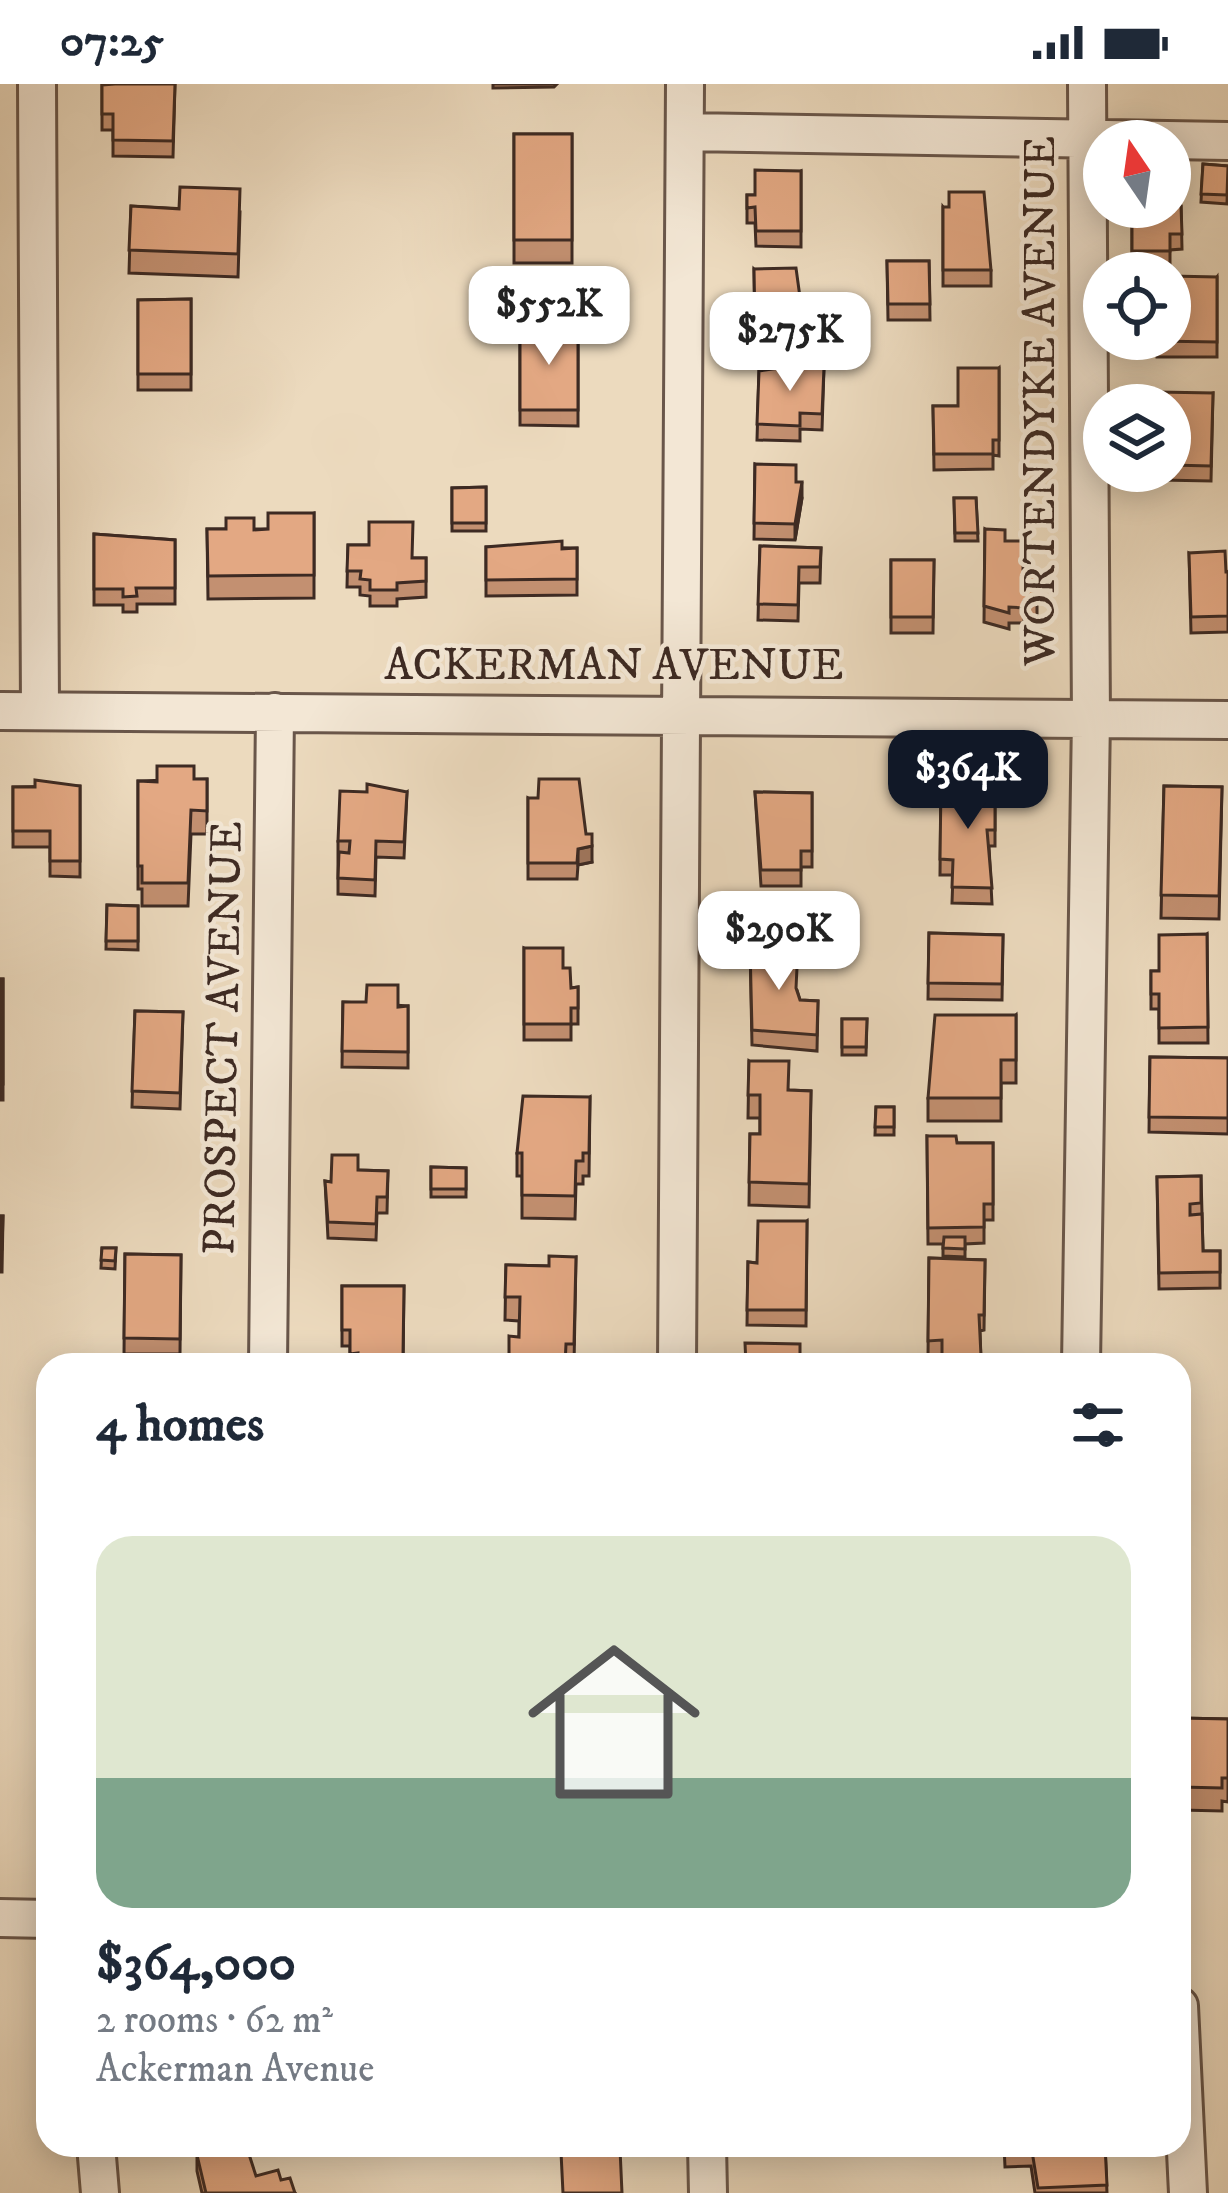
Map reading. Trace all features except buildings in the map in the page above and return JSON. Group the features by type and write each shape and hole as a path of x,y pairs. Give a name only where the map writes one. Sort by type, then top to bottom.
{"street":[{"path":"38,84 40,711"},
{"path":"676,1353 685,84"},
{"name":"WORTENDYKE AVENUE","path":"1087,84 1088,120"},
{"path":"687,132 1083,139"},
{"path":"1191,140 1228,141"},
{"name":"WORTENDYKE AVENUE","path":"1081,1353 1091,718 1088,228"},
{"name":"ACKERMAN AVENUE","path":"0,711 1228,720"},
{"name":"PROSPECT AVENUE","path":"268,1353 275,712"},
{"path":"0,1918 36,1918"},
{"path":"97,2157 100,2193"},
{"path":"707,2157 708,2193"},
{"path":"1187,2157 1189,2193"}]}
